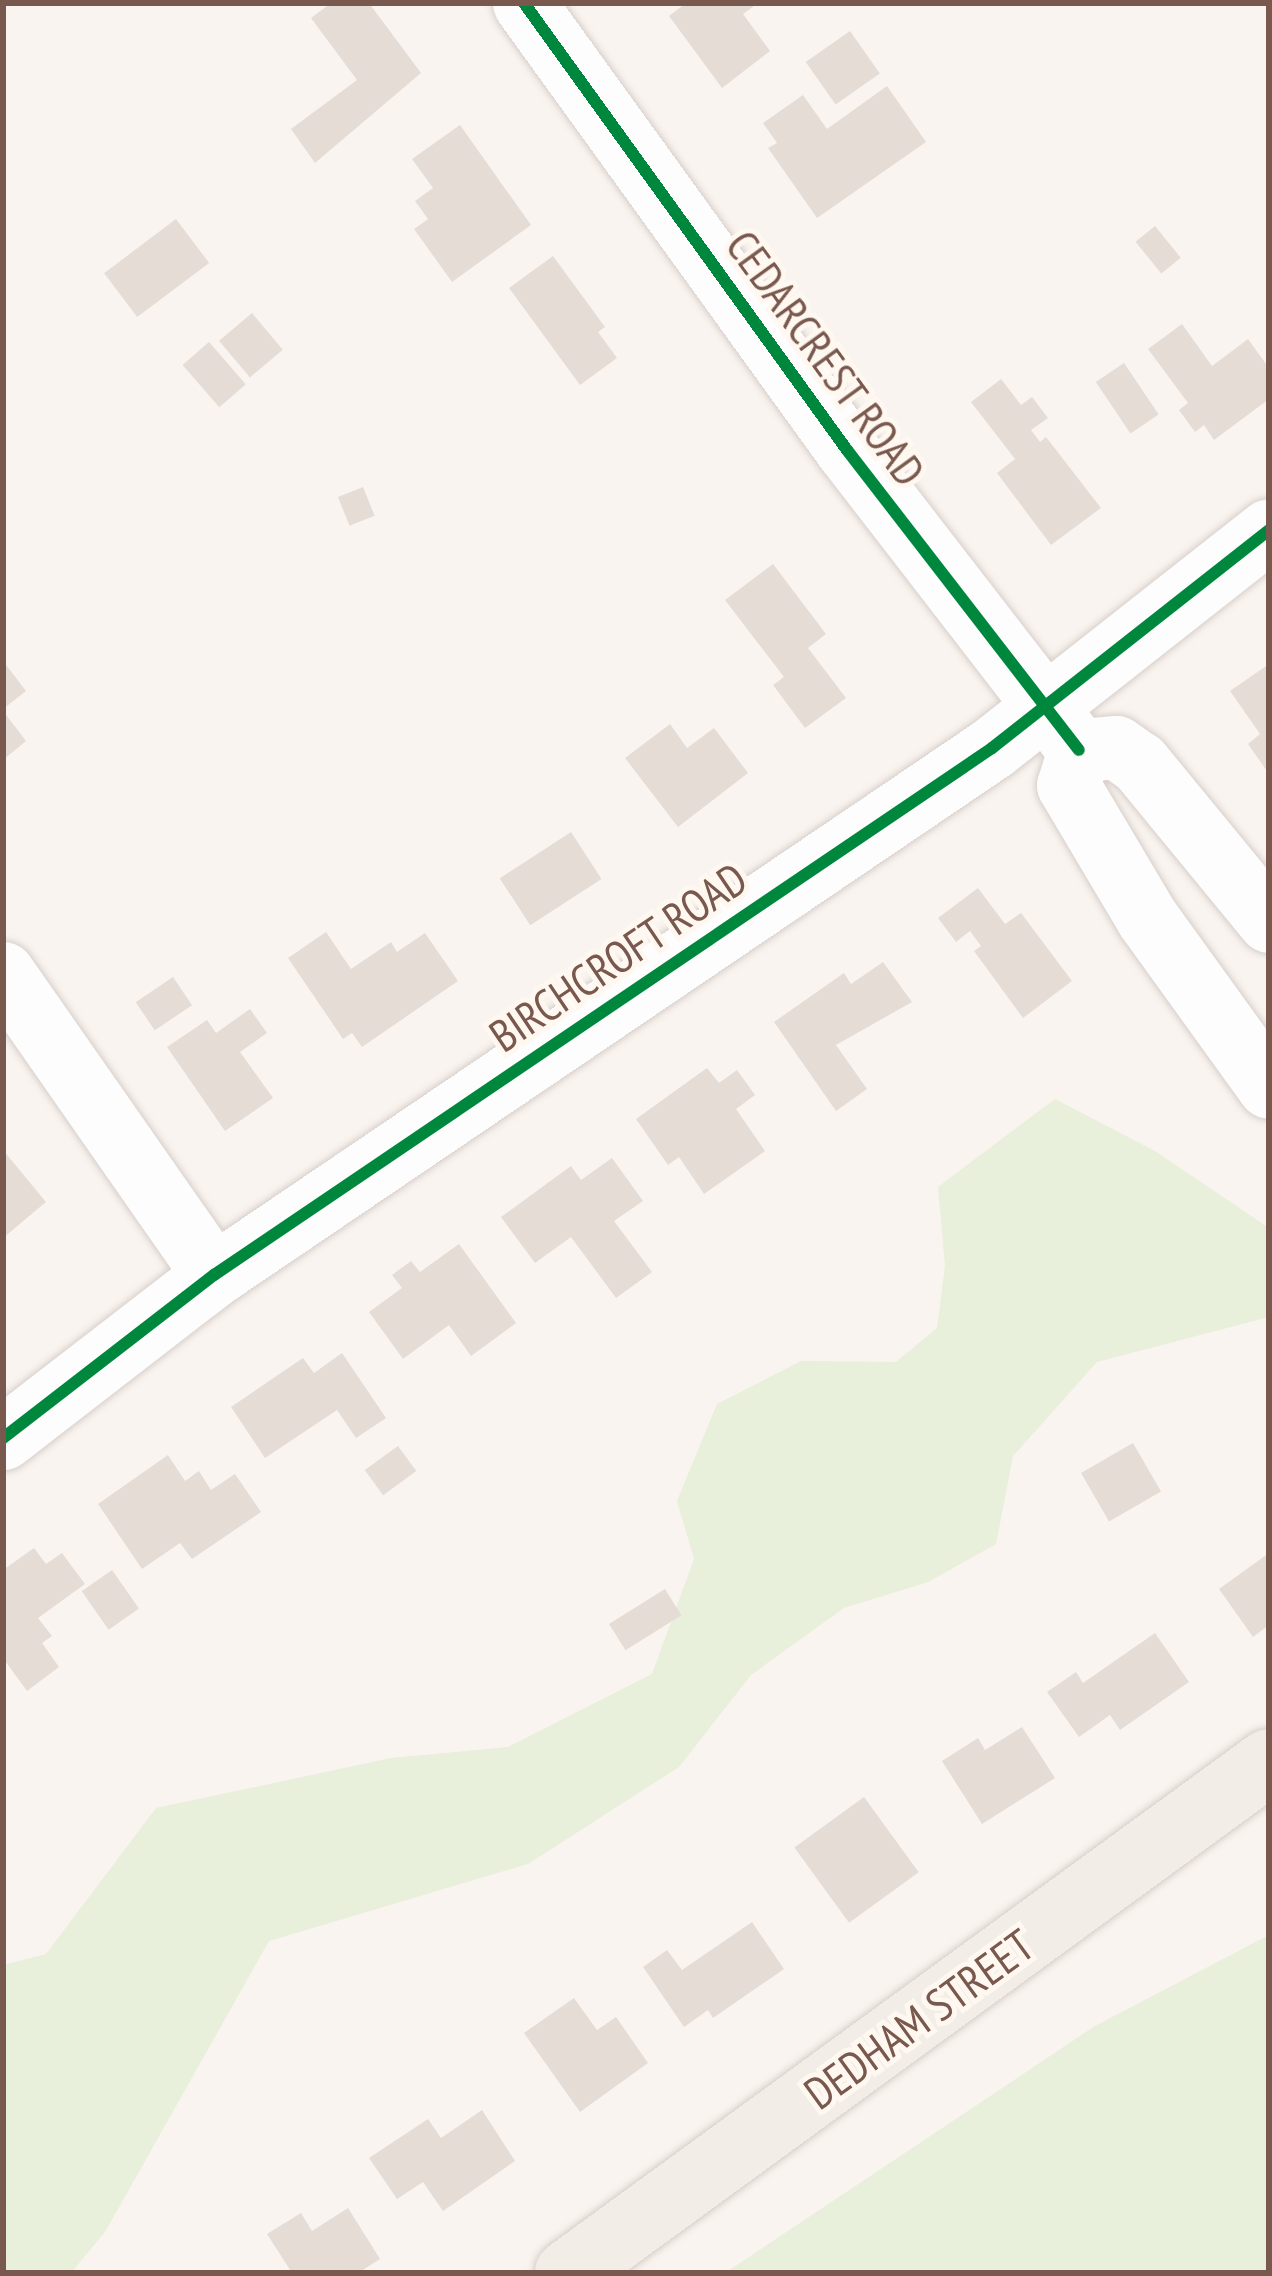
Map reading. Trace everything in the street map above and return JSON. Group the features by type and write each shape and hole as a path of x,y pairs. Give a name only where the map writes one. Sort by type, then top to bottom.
{"main road":[{"name":"DEDHAM STREET","path":"568,2273 1269,1762"}],"street":[{"name":"CEDARCREST ROAD","path":"524,3 1061,729"},
{"name":"BIRCHCROFT ROAD","path":"3,1438 214,1275 1061,729 1269,530"},
{"path":"1269,921 1139,763 1116,747 1061,729 1068,785 1147,918 1269,1087"},
{"path":"3,973 214,1275"}],"green space":[{"path":"1055,1099 1155,1151 1269,1228 1269,1317 1097,1362 1013,1456 996,1544 928,1582 844,1608 751,1675 679,1767 528,1864 269,1941 105,2232 71,2273 3,2273 3,1965 46,1954 156,1808 391,1758 508,1747 652,1674 694,1559 677,1501 717,1404 801,1361 896,1362 937,1328 945,1266 938,1187"},
{"path":"1269,1935 1269,2273 725,2273 1095,2026"}],"building":[{"path":"331,3 369,3 421,73 315,163 291,129 357,80 311,18"},
{"path":"686,3 758,3 743,14 770,51 722,88 669,16"},
{"path":"850,31 880,74 836,105 806,62"},
{"path":"887,86 926,142 817,218 768,148 777,143 763,123 803,95 827,129"},
{"path":"460,125 531,225 452,282 414,229 428,219 415,201 433,188 412,159"},
{"path":"176,219 209,263 137,317 104,273"},
{"path":"1155,226 1181,258 1161,274 1136,242"},
{"path":"553,256 605,327 598,332 617,358 580,385 509,288"},
{"path":"252,313 283,350 250,377 219,341"},
{"path":"1182,324 1212,366 1248,339 1269,368 1269,399 1214,440 1204,425 1195,432 1179,410 1188,403 1148,349"},
{"path":"209,342 246,384 219,407 183,365"},
{"path":"1124,363 1159,414 1130,433 1096,382"},
{"path":"1001,379 1021,405 1032,397 1048,418 1031,430 1040,442 1046,437 1101,508 1051,545 997,473 1015,459 971,402"},
{"path":"363,487 375,516 350,526 338,497"},
{"path":"773,564 826,634 808,648 846,698 805,728 773,685 784,677 725,600"},
{"path":"3,661 26,691 3,709"},
{"path":"1269,664 1269,774 1248,744 1260,734 1230,691"},
{"path":"3,711 26,741 3,760"},
{"path":"670,724 687,748 714,728 748,773 678,827 625,758"},
{"path":"571,832 601,879 530,925 500,878"},
{"path":"978,888 1005,924 1021,913 1072,981 1023,1018 974,951 981,946 970,931 956,942 938,918"},
{"path":"326,932 351,969 391,942 397,952 425,933 458,981 362,1047 352,1033 343,1039 288,958"},
{"path":"883,962 912,1002 836,1045 867,1089 836,1111 774,1022 844,973 851,984"},
{"path":"173,977 192,1005 155,1030 136,1002"},
{"path":"250,1009 267,1033 240,1052 273,1098 225,1131 167,1047 207,1020 216,1033"},
{"path":"707,1068 719,1083 737,1070 755,1095 736,1109 765,1151 704,1194 679,1157 668,1165 636,1119"},
{"path":"3,1150 46,1202 3,1238"},
{"path":"612,1158 643,1201 614,1221 652,1272 616,1298 571,1237 535,1263 501,1217 571,1166 581,1180"},
{"path":"459,1244 516,1323 471,1356 449,1325 403,1359 369,1312 402,1288 392,1275 411,1261 420,1272"},
{"path":"342,1353 386,1418 356,1438 337,1410 265,1458 231,1407 303,1358 314,1373"},
{"path":"1133,1443 1161,1491 1109,1521 1081,1473"},
{"path":"398,1446 416,1471 383,1495 365,1470"},
{"path":"168,1455 185,1481 199,1471 211,1490 235,1474 261,1512 192,1559 180,1543 142,1569 98,1504"},
{"path":"34,1548 46,1564 62,1553 85,1584 38,1618 52,1636 42,1643 59,1667 27,1691 3,1658 3,1570"},
{"path":"1269,1553 1269,1625 1253,1637 1219,1589"},
{"path":"112,1570 139,1609 109,1630 82,1591"},
{"path":"665,1589 681,1615 625,1650 609,1624"},
{"path":"1155,1633 1189,1682 1120,1730 1110,1715 1079,1737 1047,1692 1076,1672 1083,1683"},
{"path":"1022,1727 1055,1778 982,1824 942,1761 978,1738 985,1750"},
{"path":"864,1797 919,1872 849,1923 794,1848"},
{"path":"752,1922 784,1969 713,2018 708,2010 684,2027 643,1967 667,1950 682,1970"},
{"path":"574,1998 597,2030 616,2017 648,2063 580,2112 524,2033"},
{"path":"482,2110 515,2161 443,2211 423,2182 397,2199 369,2158 428,2119 441,2138"},
{"path":"348,2208 380,2259 358,2273 292,2273 267,2234 301,2213 312,2231"}],"cycle path":[{"path":"524,3 847,450 1079,750"},
{"path":"3,1438 214,1275 992,748 1269,530"}]}
